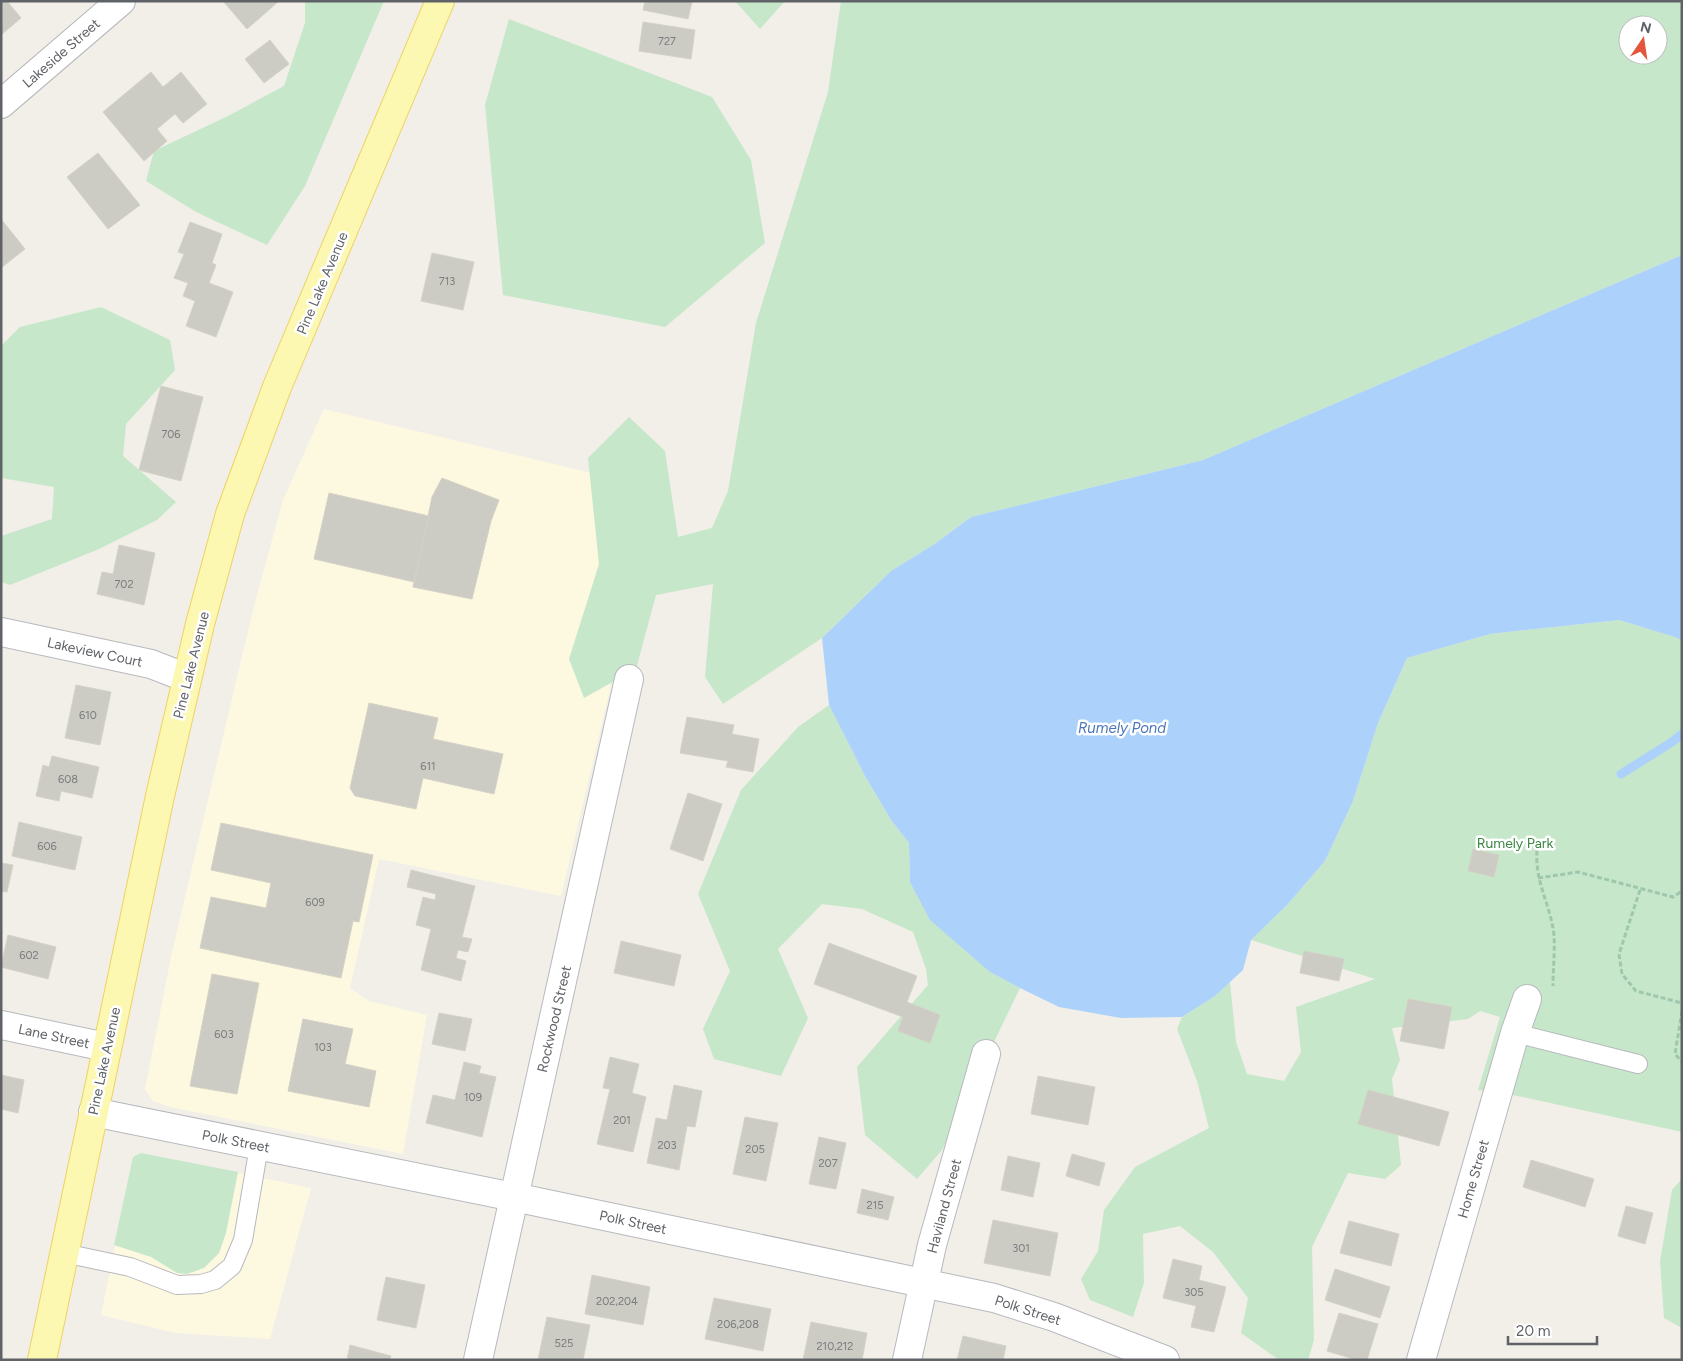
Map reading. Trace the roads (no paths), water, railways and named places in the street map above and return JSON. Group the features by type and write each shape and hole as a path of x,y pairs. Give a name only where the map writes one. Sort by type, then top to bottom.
{"main road":[{"name":"Pine Lake Avenue","path":"42,1360 106,1048 187,678 230,514 277,387 440,1"}],"street":[{"name":"Lakeside Street","path":"1,104 122,1"},
{"name":"Lakeview Court","path":"1,632 151,664 187,678"},
{"name":"Rockwood Street","path":"478,1360 629,679"},
{"name":"Home Street","path":"1421,1360 1515,1033 1540,997"},
{"name":"Lane Street","path":"1,1025 106,1048"},
{"name":"Haviland Street","path":"907,1360 924,1283 986,1054"},
{"name":"Polk Street","path":"93,1112 514,1197 994,1298 1054,1317 1165,1360"}],"lane":[{"path":"1515,1033 1638,1064"},
{"path":"64,1253 130,1267 177,1285 201,1284 216,1280 232,1266 243,1240 259,1146"}],"water":[{"name":"Rumely Pond","path":"1682,255 1682,641 1678,638 1619,620 1490,634 1407,658 1378,723 1353,801 1325,861 1287,905 1251,940 1243,970 1215,996 1182,1017 1121,1018 1059,1007 990,972 930,920 910,882 909,843 891,820 865,776 829,705 822,638 891,571 936,543 971,517 1203,460"}],"waterway":[{"path":"1621,774 1682,734"}],"park label":[{"name":"Rumely Park","path":"1515,843"}]}
